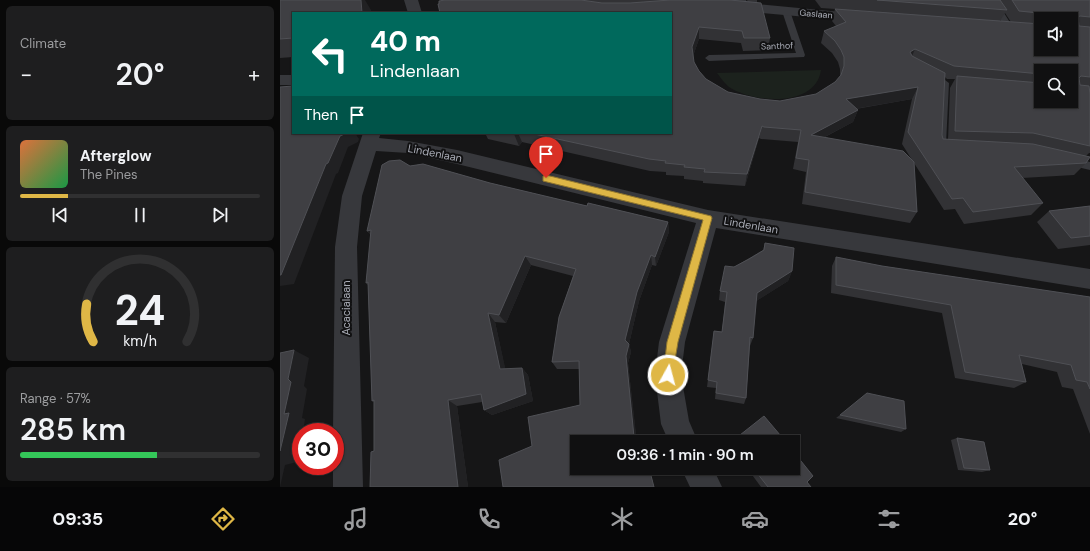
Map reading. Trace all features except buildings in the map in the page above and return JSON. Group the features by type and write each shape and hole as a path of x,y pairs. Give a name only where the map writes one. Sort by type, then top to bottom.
{"street":[{"path":"411,0 415,12"},
{"name":"Gaslaan","path":"736,4 786,11 877,19"},
{"path":"994,28 1026,30"},
{"path":"280,80 292,80"},
{"name":"Lindenlaan","path":"371,138 457,157 708,218 1090,279"},
{"name":"Acacialaan","path":"348,487 346,247 352,196 371,138"},
{"path":"680,435 675,424 668,375 672,342 708,218"},
{"path":"700,475 707,487"}],"lane":[{"path":"992,0 1010,29"},
{"name":"Santhof","path":"709,58 800,55 786,11"},
{"path":"945,82 941,147 956,148"},
{"path":"1060,159 1090,166"}],"shaded area":[{"path":"821,70 817,82 808,91 796,96 782,99 767,99 740,92 729,87 717,73"}],"route":[{"path":"546,178 708,218 672,342 668,375"}]}
